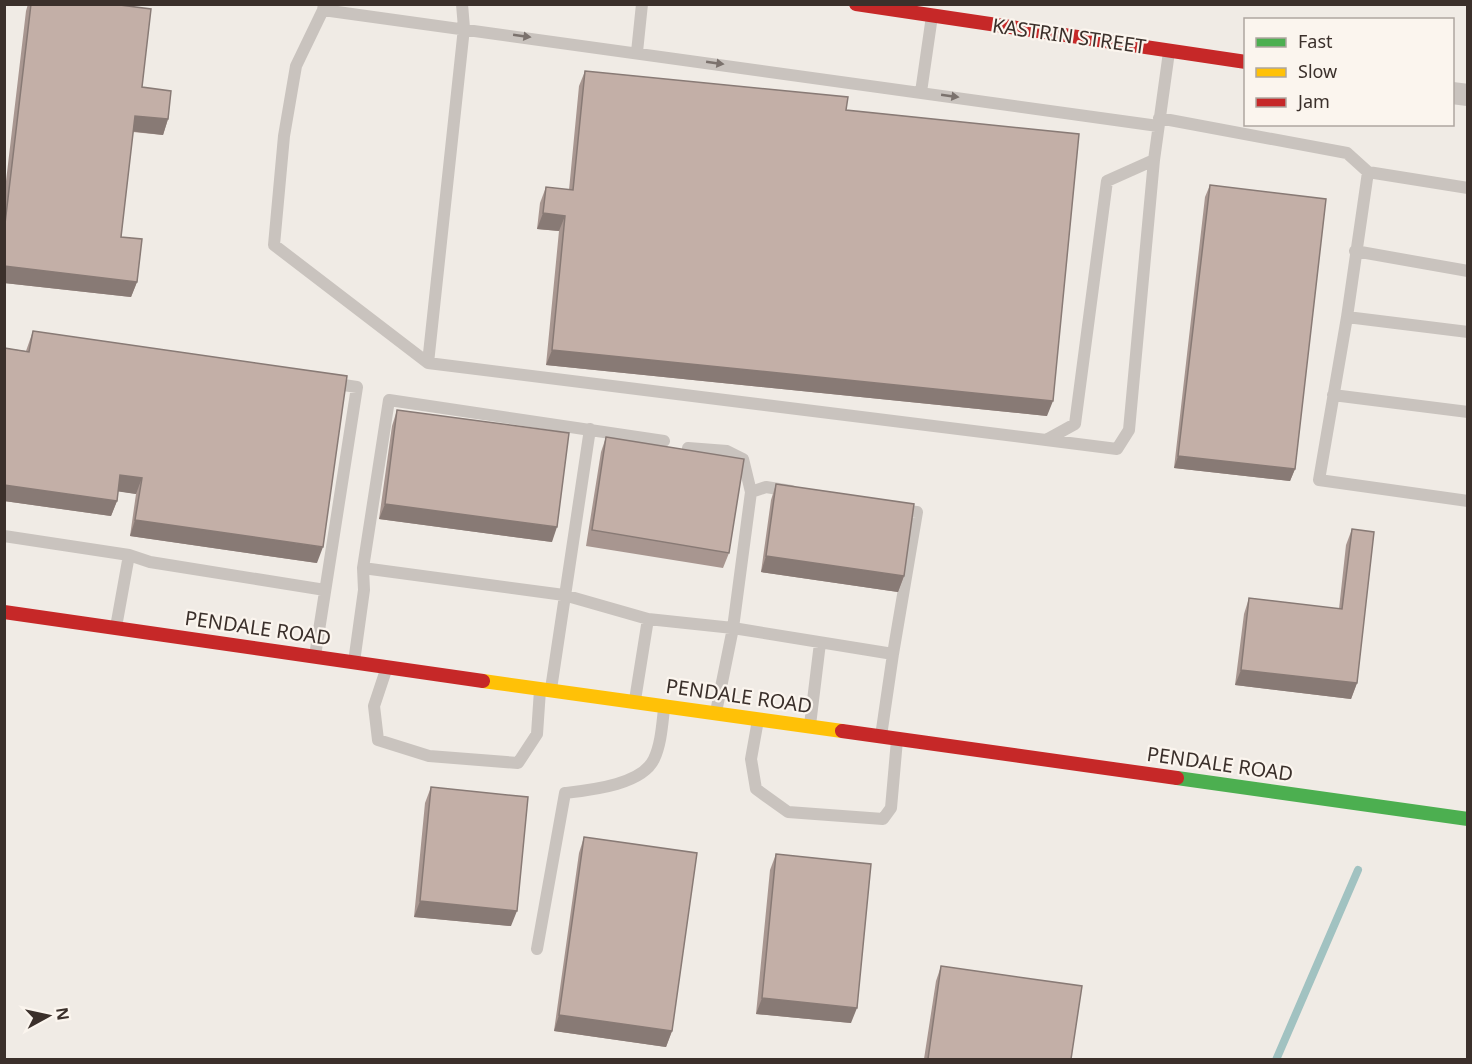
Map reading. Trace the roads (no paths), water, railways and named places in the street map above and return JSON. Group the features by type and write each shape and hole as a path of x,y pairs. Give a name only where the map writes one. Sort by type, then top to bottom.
{"street":[{"name":"KASTRIN STREET","path":"856,4 895,7 932,15 1244,62"},
{"name":"PENDALE ROAD","path":"4,612 1467,819"}],"lane":[{"path":"428,363 464,28 462,4"},
{"path":"637,52 642,4"},
{"path":"1169,50 1158,122 1129,430 1118,449 428,363 274,245 284,136 296,66 323,7 921,92 1158,122 1347,153 1368,172 1467,188"},
{"path":"921,92 932,15"},
{"path":"1046,440 1074,424 1107,181 1154,160"},
{"path":"1368,172 1347,317 1319,480 1467,501"},
{"path":"1355,251 1467,271"},
{"path":"1347,317 1467,332"},
{"path":"315,656 357,387 322,382"},
{"path":"1333,395 1467,412"},
{"path":"354,663 364,590 363,568 389,400 664,441"},
{"path":"387,666 374,706 378,740 429,756 518,763 537,734 564,595 590,429"},
{"path":"688,448 727,451 743,459 751,492 733,628 716,713"},
{"path":"751,492 766,487 799,492"},
{"path":"881,736 917,512 887,508"},
{"path":"4,536 129,555 150,562 325,590"},
{"path":"116,627 129,555"},
{"path":"363,568 564,595 648,619 733,628 893,654"},
{"path":"635,701 648,619"},
{"path":"810,726 820,643"},
{"path":"537,949 565,793 602,788 622,782 642,772 653,762 659,746 665,705"},
{"path":"759,718 751,759 756,789 788,812 883,819 891,808 897,738"}],"waterway":[{"path":"1276,1060 1358,870"}]}
